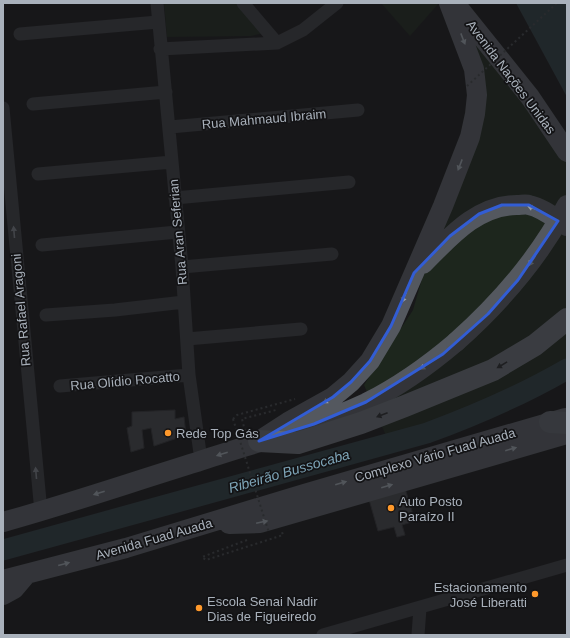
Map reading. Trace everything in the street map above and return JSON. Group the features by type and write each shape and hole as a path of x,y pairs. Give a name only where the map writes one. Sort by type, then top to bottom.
{"highway":[{"path":"254,443 298,443 361,423 493,370 535,345 567,319"}],"main road":[{"path":"254,443 333,397 351,382 370,361 391,326 461,163 475,114 477,95 474,69 449,3"},
{"name":"Avenida Nações Unidas","path":"454,3 530,97 567,152"},
{"path":"414,273 450,236 479,214 502,205 529,205 549,214 567,226"},
{"path":"3,522 41,512 314,424 366,402 412,376 456,342 488,314 518,280 550,234 567,205"},
{"path":"209,524 244,525 260,523 273,525 558,428"},
{"path":"558,428 549,446 567,447"},
{"name":"Complexo Vário Fuad Auada","path":"304,494 558,428"},
{"name":"Avenida Fuad Auada","path":"3,580 209,524 304,494"},
{"path":"3,595 14,589 26,574"}],"street":[{"name":"Rua Aran Seferian","path":"157,3 160,49 170,127 182,267 189,375 200,460"},
{"path":"243,3 277,43"},
{"path":"160,49 277,43 303,30 337,3"},
{"path":"20,34 158,22"},
{"path":"33,104 166,92"},
{"name":"Rua Rafael Aragoni","path":"3,108 41,512"},
{"name":"Rua Mahmaud Ibraim","path":"170,127 358,110"},
{"path":"38,174 172,162"},
{"path":"175,198 350,182"},
{"path":"42,245 178,232"},
{"path":"182,267 332,254"},
{"path":"46,315 184,302"},
{"path":"187,339 301,329"},
{"name":"Rua Olídio Rocatto","path":"60,386 189,375"},
{"path":"323,635 567,565"},
{"path":"418,635 420,608"}],"path":[{"path":"467,86 557,3"},
{"path":"248,540 202,557 206,560 283,535 273,525 233,419 237,415 293,399 298,400 294,405"},
{"path":"254,443 242,419 279,409"},
{"path":"262,535 273,525"}],"highlighted area":[{"path":"502,205 529,205 558,221 518,280 488,314 443,354 366,402 314,424 259,441 333,397 351,382 370,361 391,326 414,273 450,236 479,214"}],"shaded area":[{"path":"164,3 238,3 264,33 251,36 167,37"},
{"path":"381,3 439,3 410,36"},
{"path":"449,3 567,152 567,360 554,371 467,413 387,438 364,385 413,310 443,206 475,114"},
{"path":"516,3 567,3 567,97"}],"building":[{"name":"Rede Top Gás","path":"175,410 175,419 184,417 186,435 154,446 151,428 142,430 144,448 131,452 127,428 132,426 132,412"},
{"name":"Auto Posto Paraízo II","path":"404,485 415,521 402,525 405,535 397,537 394,527 378,531 368,496"}],"waterway":[{"name":"Ribeirão Bussocaba","path":"3,550 427,433 498,404 567,369"}],"place":[{"name":"Rede Top Gás","path":"168,433"},
{"name":"Auto Posto Paraízo II","path":"391,508"},
{"name":"Estacionamento José Liberatti","path":"535,594"},
{"name":"Escola Senai Nadir Dias de Figueiredo","path":"199,608"}]}
